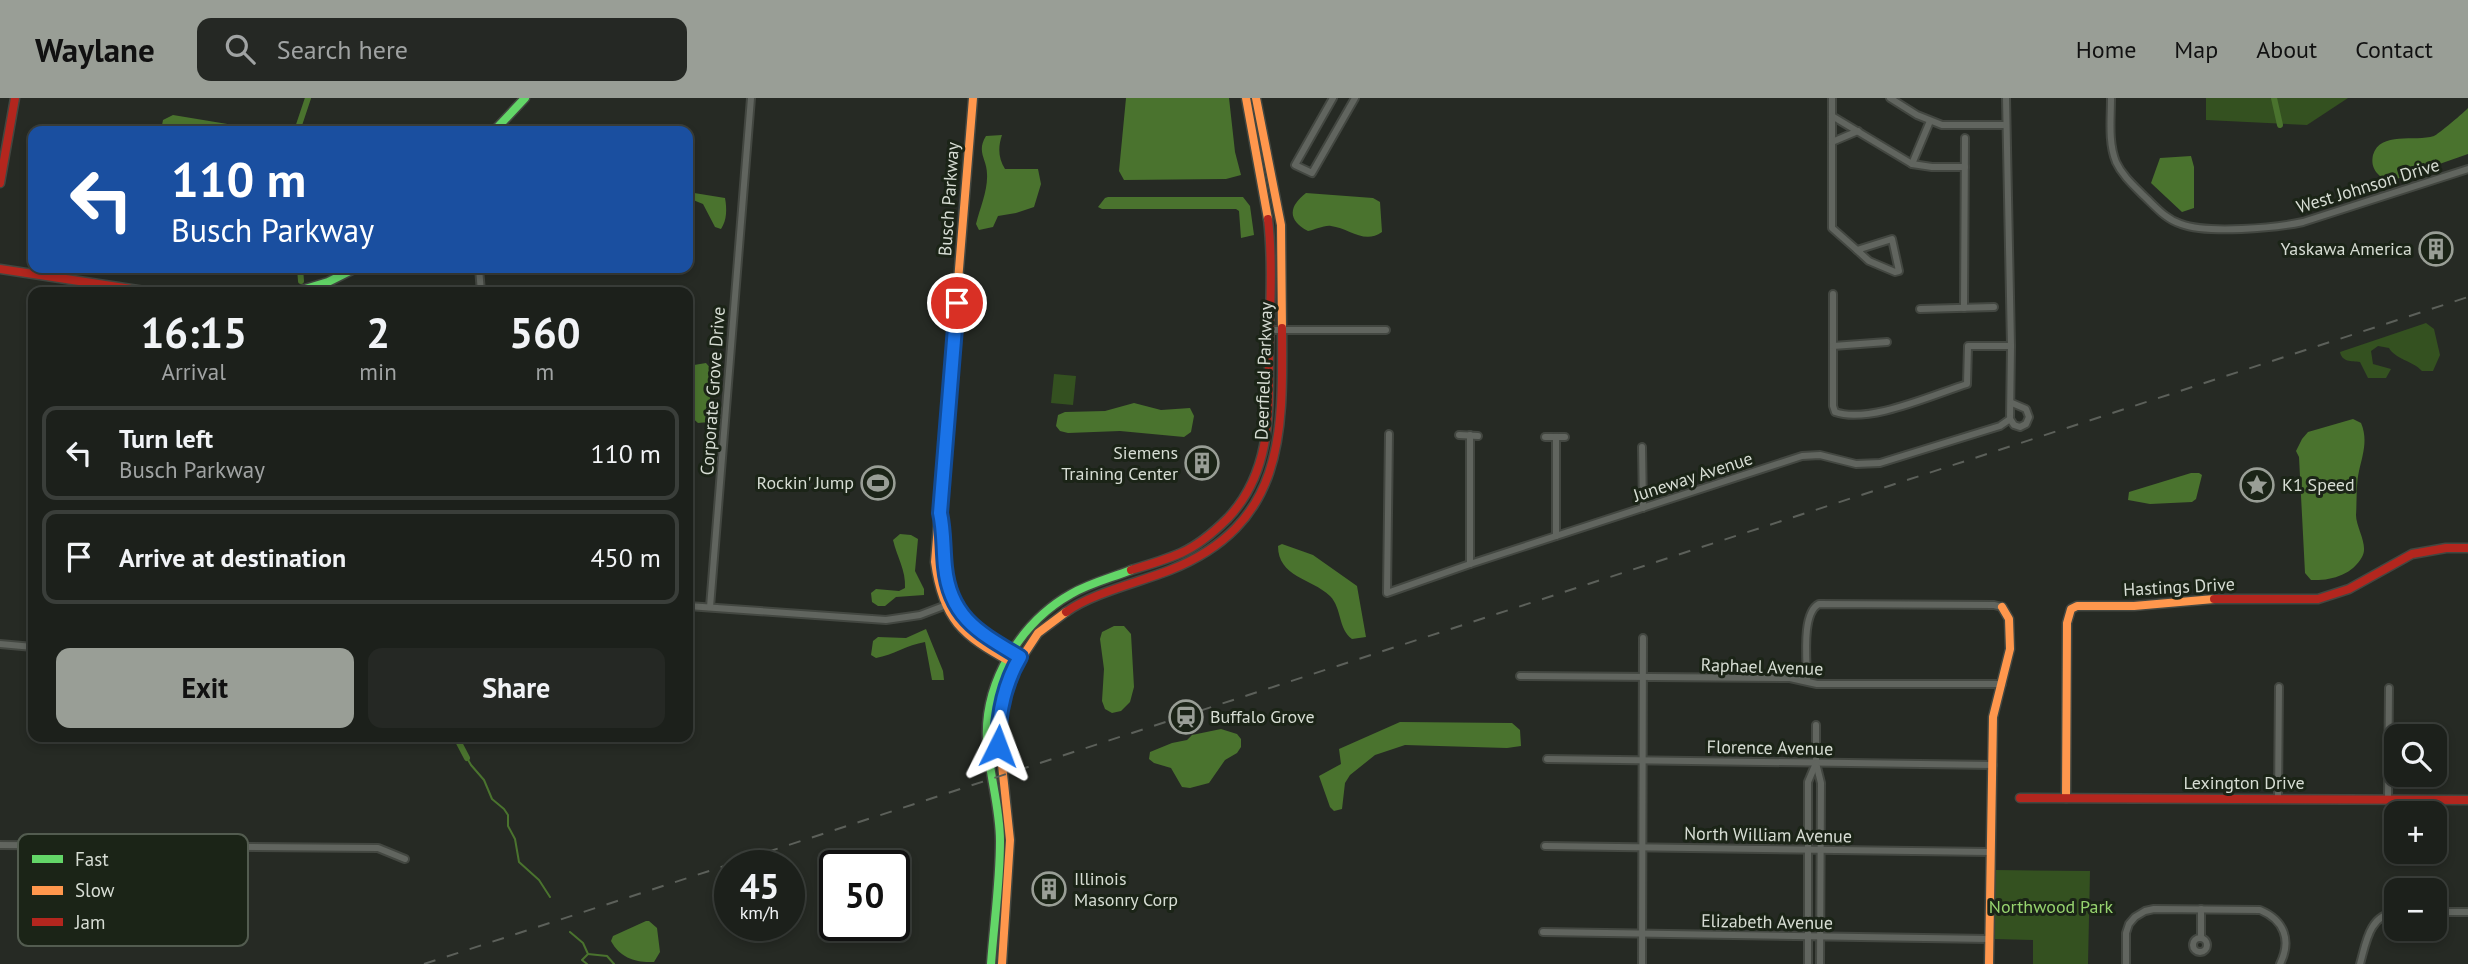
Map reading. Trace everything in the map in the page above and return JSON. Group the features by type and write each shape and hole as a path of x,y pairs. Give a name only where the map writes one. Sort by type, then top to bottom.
{"street":[{"path":"0,183 15,98"},
{"path":"499,126 524,98"},
{"name":"Corporate Grove Drive","path":"710,607 751,98"},
{"name":"Busch Parkway","path":"973,98 940,513 948,584 955,602 974,628 1009,656"},
{"name":"Deerfield Parkway","path":"991,964 1000,840 987,738 992,699 1009,656 1040,617 1069,595 1183,552 1215,531 1233,514 1255,480 1269,422 1268,221 1246,98"},
{"name":"Deerfield Parkway","path":"1002,964 1010,840 998,727 1006,689 1018,661 1042,629 1071,608 1100,594 1193,561 1220,543 1243,520 1264,489 1276,454 1281,423 1282,249 1279,212 1256,98"},
{"path":"1333,98 1295,165 1312,173 1355,98"},
{"path":"1832,98 1832,228 1869,261 1895,272 1899,271 1892,239 1857,250"},
{"path":"1890,98 1942,125 2006,125"},
{"path":"2006,98 2012,403 2010,419"},
{"name":"West Johnson Drive","path":"2110,98 2112,148 2120,170 2164,215 2191,227 2206,229 2292,225 2468,169"},
{"path":"1832,116 1912,164 1965,167"},
{"path":"1912,164 1930,121"},
{"path":"1832,142 1858,131"},
{"path":"1964,308 1965,138"},
{"path":"0,269 118,287"},
{"path":"312,287 346,273"},
{"path":"1833,294 1833,402 1835,411 1840,413 1870,415 1967,384 1968,346 2011,346"},
{"path":"1920,309 1994,307"},
{"path":"1270,330 1386,330"},
{"path":"1833,346 1888,342"},
{"name":"Juneway Avenue","path":"1389,434 1387,593 1802,456 1820,455 1856,464 1880,463 2000,426 2010,419 2014,425 2020,427 2026,424 2029,417 2026,410 2012,403"},
{"path":"1459,435 1478,436"},
{"path":"1470,435 1470,564"},
{"path":"1545,436 1565,437"},
{"path":"1556,437 1556,536"},
{"path":"1642,447 1643,508"},
{"name":"Busch Parkway","path":"940,513 936,527 936,565 945,606 967,635 1018,661"},
{"name":"Hastings Drive","path":"2066,798 2067,623 2071,610 2077,606 2134,606 2203,599 2318,599 2349,589 2412,554 2446,548 2468,548"},
{"path":"693,606 886,620 920,615 955,602"},
{"path":"1807,681 1808,618 1819,604 2002,607 2010,632 2008,663 1993,718 1989,964"},
{"path":"1642,964 1643,638"},
{"path":"0,645 28,647"},
{"name":"Raphael Avenue","path":"1520,676 1790,678 1817,684 2002,684"},
{"path":"2278,799 2279,687"},
{"path":"2388,800 2389,688"},
{"path":"1816,726 1816,763 1821,783 1820,964"},
{"name":"Florence Avenue","path":"1547,760 1993,765"},
{"path":"1808,964 1808,782 1816,763"},
{"name":"Lexington Drive","path":"2020,799 2468,800"},
{"path":"0,845 18,845"},
{"name":"North William Avenue","path":"1545,846 1990,852"},
{"path":"248,847 378,848 405,859"},
{"path":"2126,964 2126,933 2129,924 2136,917 2154,909 2260,911 2269,914 2283,926 2286,935 2286,951 2280,964"},
{"path":"2201,909 2201,938"},
{"path":"2447,912 2468,912"},
{"path":"2360,964 2372,926 2384,915"},
{"name":"Elizabeth Avenue","path":"1543,932 1990,939"}],"green space":[{"path":"2206,98 2348,98 2307,125 2206,120"},
{"path":"2426,323 2434,329 2440,355 2433,371 2422,371 2395,355 2389,348 2378,346 2371,351 2373,364 2391,369 2386,378 2368,378 2360,362 2347,360 2341,355 2340,352"},
{"path":"1054,374 1076,376 1073,405 1051,403"},
{"name":"Northwood Park","path":"1995,870 2090,871 2088,964 2033,964 2033,940 1994,939"}],"shaded area":[{"path":"1126,98 1229,98 1235,152 1241,175 1226,179 1124,180 1119,171"},
{"path":"2468,108 2468,154 2388,182 2376,171 2373,155 2383,143 2434,136"},
{"path":"173,115 239,126 162,126 163,120"},
{"path":"1002,135 999,152 1005,169 1038,169 1041,184 1034,207 998,216 993,227 979,230 976,224 987,180 983,142 986,136"},
{"path":"2191,156 2194,167 2194,208 2182,212 2151,183 2160,158"},
{"path":"693,193 725,198 726,214 721,229 715,227 703,204 693,200"},
{"path":"1306,193 1373,198 1380,202 1382,232 1369,237 1328,226 1308,231 1296,222 1293,213 1296,203"},
{"path":"1108,197 1243,197 1250,206 1254,235 1241,238 1239,211 1236,209 1098,207"},
{"path":"706,363 711,369 709,422 698,423 693,418 693,365"},
{"path":"1134,403 1161,410 1190,408 1194,416 1191,432 1184,437 1120,431 1068,433 1060,431 1056,426 1058,415 1065,412 1105,411"},
{"path":"2353,419 2361,423 2364,435 2357,481 2356,515 2364,552 2358,563 2347,572 2333,578 2311,580 2305,573 2299,457 2296,451 2308,432"},
{"path":"2191,473 2202,475 2196,499 2192,502 2150,504 2128,500 2129,492"},
{"path":"900,534 918,539 915,571 924,589 924,595 896,597 885,606 878,606 872,602 871,593 876,589 899,591 905,588 903,569 893,540"},
{"path":"1282,544 1313,555 1357,586 1366,637 1352,639 1344,630 1337,606 1330,596 1289,571 1279,556 1278,546"},
{"path":"1114,626 1124,626 1131,634 1134,687 1130,702 1121,711 1112,713 1105,709 1102,701 1104,669 1100,639 1102,632"},
{"path":"926,629 944,680 932,680 925,642 882,657 871,655 873,641 878,637 906,638"},
{"path":"1400,722 1512,723 1520,730 1521,746 1507,748 1405,745 1375,755 1350,775 1345,783 1342,809 1334,811 1330,807 1319,776 1341,764 1339,749"},
{"path":"1221,729 1237,734 1241,739 1241,747 1237,753 1225,760 1209,783 1190,788 1182,787 1171,768 1149,759 1150,752 1187,740 1192,735"},
{"path":"646,921 657,928 660,952 654,962 629,958 619,952 611,941 613,936"}],"waterway":[{"path":"299,126 308,98"},
{"path":"2274,98 2280,125"},
{"path":"300,273 301,281"},
{"path":"459,742 467,758"},
{"path":"467,758 484,780 492,799 508,815 508,826 515,839 519,862 539,880 550,897"},
{"path":"570,932 583,943 588,954 582,960 587,964"},
{"path":"588,954 607,956 614,964"}],"railway":[{"path":"424,964 2468,297"}],"traffic: fast":[{"path":"499,126 525,98"},
{"path":"312,287 346,273"},
{"path":"941,516 948,582 959,608 977,628 1015,654"},
{"path":"991,964 1000,841 987,740 988,718 999,676 1022,637 1036,620 1053,606 1086,587 1131,570"}],"traffic: slow":[{"path":"973,98 935,562 943,598 958,624 980,643 1011,662"},
{"path":"1246,98 1268,219"},
{"path":"1256,98 1281,225 1282,328"},
{"path":"2066,798 2067,623 2071,609 2077,606 2134,606 2214,599"},
{"path":"1989,964 1993,717 2010,649 2009,619 2002,607"},
{"path":"1002,964 1010,840 998,727 1013,671 1038,633 1066,612"}],"traffic: jam":[{"path":"0,183 15,98"},
{"path":"1131,570 1175,556 1200,542 1228,518 1253,481 1260,461 1268,418 1271,286 1268,219"},
{"path":"0,269 118,287"},
{"path":"1066,612 1102,594 1170,570 1208,551 1236,528 1256,501 1270,472 1281,404 1282,328"},
{"path":"2214,599 2318,599 2349,589 2412,554 2446,548 2468,548"},
{"path":"2020,798 2468,800"}],"place":[{"name":"Yaskawa America","path":"2436,249"},
{"name":"Siemens Training Center","path":"1202,463"},
{"name":"Rockin' Jump","path":"878,483"},
{"name":"K1 Speed","path":"2257,485"},
{"name":"Buffalo Grove","path":"1186,717"},
{"name":"Illinois Masonry Corp","path":"1049,889"}],"route":[{"path":"957,303 940,513 948,584 962,615 984,636 1020,657 1000,710 998,746"}]}
